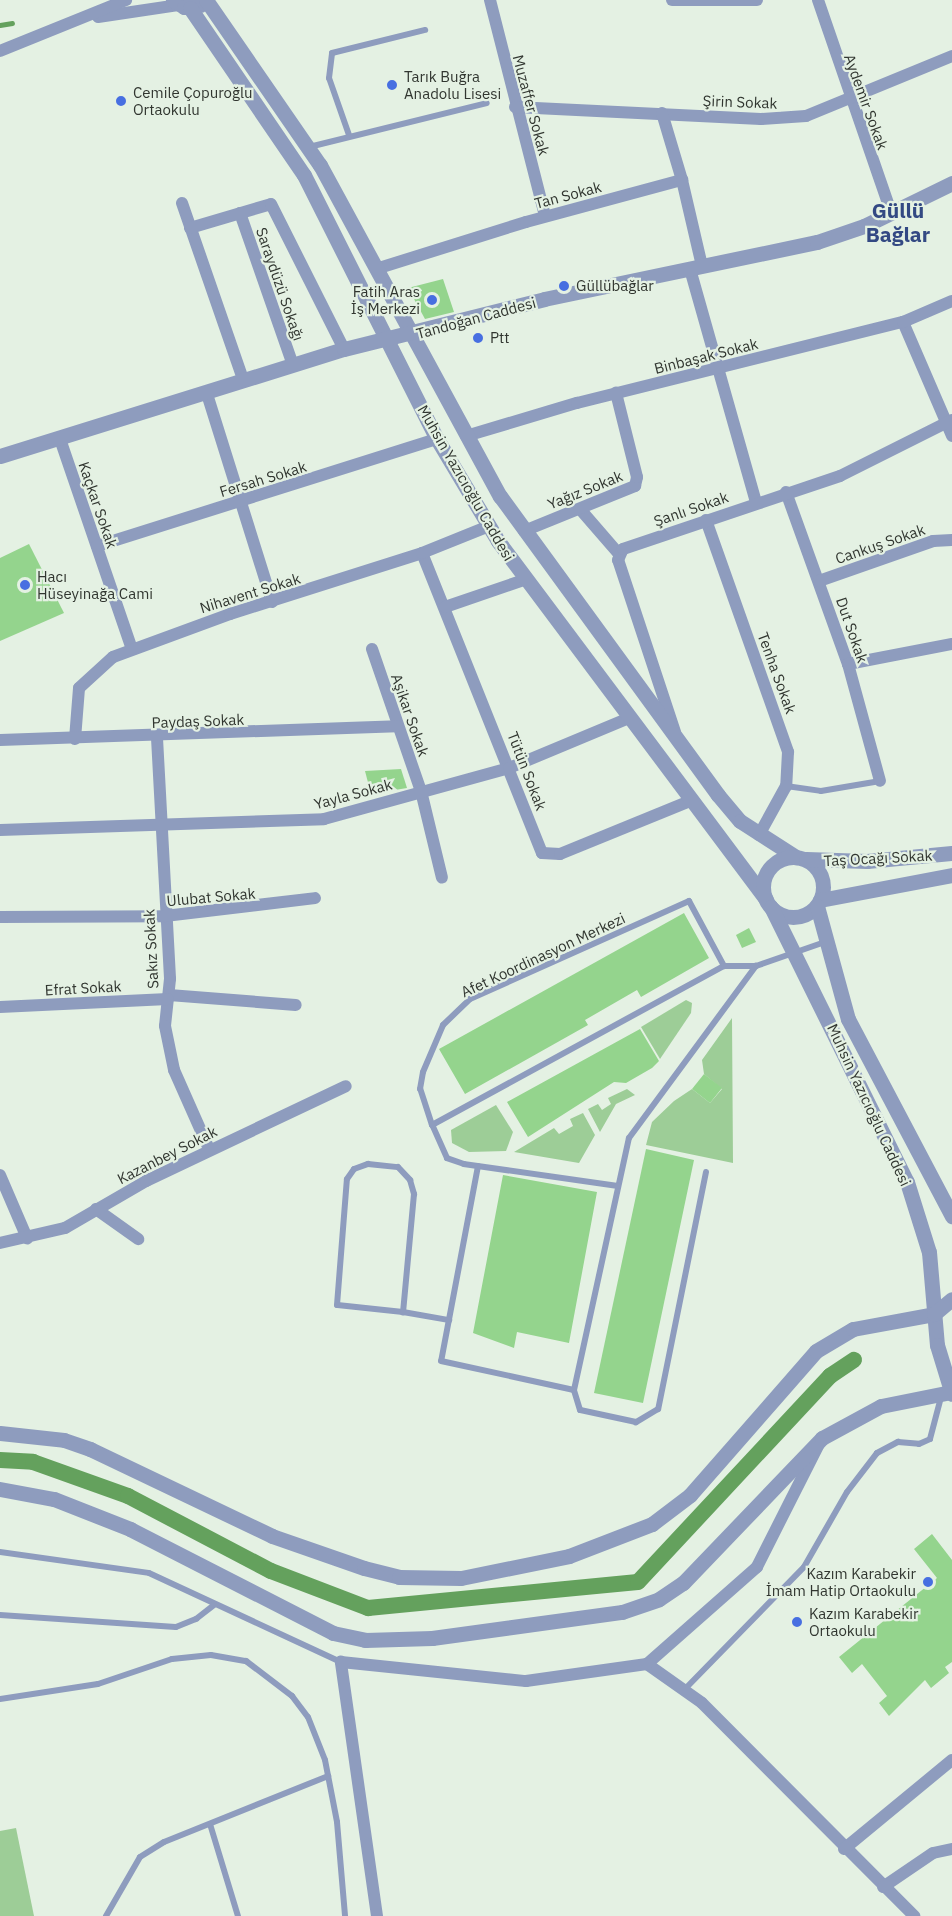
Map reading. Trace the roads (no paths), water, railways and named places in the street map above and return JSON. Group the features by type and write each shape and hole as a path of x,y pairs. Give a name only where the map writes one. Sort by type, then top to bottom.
{"street":[{"path":"0,51 126,0"},
{"path":"76,20 205,0"},
{"name":"Muhsin Yazıcıoğlu Caddesi","path":"205,0 308,148 379,268 466,436 524,531 718,795 759,835 800,858"},
{"name":"Muzaffer Sokak","path":"490,0 515,107 545,216"},
{"path":"672,0 757,0"},
{"name":"Aydemir Sokak","path":"818,0 849,100 891,212"},
{"name":"Muhsin Yazıcıoğlu Caddesi","path":"180,4 304,175 437,439 498,541 524,580 768,903 907,1182 929,1252 939,1356 948,1393"},
{"name":"Şirin Sokak","path":"515,107 779,119 806,116 952,56"},
{"path":"662,113 682,180 696,268 716,369 756,502"},
{"name":"Tan Sokak","path":"379,268 545,216 682,180"},
{"name":"Tandoğan Caddesi","path":"0,456 207,394 344,349 388,338 414,335 544,299 817,242 891,212 952,183"},
{"path":"182,203 244,381"},
{"path":"190,228 271,204 344,349"},
{"name":"Saraydüzü Sokağı","path":"240,213 292,365"},
{"name":"Binbaşak Sokak","path":"466,436 616,393 903,322 952,301"},
{"path":"903,322 949,421 952,436"},
{"name":"Yağız Sokak","path":"524,531 635,486 637,477 616,393"},
{"path":"207,394 272,602"},
{"name":"Şanlı Sokak","path":"619,554 623,549 756,502 840,476 949,421"},
{"name":"Kaçkar Sokak","path":"60,439 132,648"},
{"name":"Fersah Sokak","path":"97,546 437,439"},
{"name":"Dut Sokak","path":"786,492 848,664 880,781"},
{"path":"580,509 619,554 677,738"},
{"name":"Tenha Sokak","path":"706,520 783,736 790,767 786,786 759,835"},
{"name":"Nihavent Sokak","path":"75,739 79,688 102,664 132,648 423,553 489,526"},
{"path":"498,541 524,531"},
{"name":"Cankuş Sokak","path":"819,581 933,541 952,540"},
{"name":"Tütün Sokak","path":"423,553 542,854 549,857 690,801"},
{"path":"445,607 524,580"},
{"path":"848,664 952,644"},
{"name":"Aşikar Sokak","path":"372,649 421,791 442,878"},
{"name":"Yayla Sokak","path":"0,830 324,819 509,768 628,718"},
{"name":"Paydaş Sokak","path":"0,740 157,738 397,726"},
{"name":"Sakız Sokak","path":"157,738 168,997 165,1026 174,1070 209,1149"},
{"name":"Taş Ocağı Sokak","path":"800,858 867,861 952,853"},
{"path":"800,858 823,879 819,903 794,917 768,903 764,883 769,869 781,860 800,858"},
{"name":"Taş Ocağı Sokak","path":"819,903 952,875"},
{"name":"Ulubat Sokak","path":"0,917 165,916 315,898"},
{"name":"Muhsin Yazıcıoğlu Caddesi","path":"819,903 848,1019 952,1216"},
{"name":"Efrat Sokak","path":"0,1007 168,997 296,1005"},
{"name":"Kazanbey Sokak","path":"0,1243 65,1228 209,1149 346,1086"},
{"path":"0,1175 27,1238"},
{"path":"96,1209 138,1239"},
{"path":"0,1433 64,1440 90,1449 272,1536 364,1568 399,1577 461,1578 569,1556 652,1524 690,1495 816,1351 853,1329 934,1314 952,1299"},
{"path":"0,1489 54,1499 130,1529 312,1625 364,1640 397,1641 622,1612 659,1599 690,1576 822,1438 881,1406 948,1393"},
{"path":"377,1916 341,1662 526,1681 647,1664 757,1567 822,1438"},
{"path":"647,1664 702,1703 844,1850 914,1916"},
{"path":"844,1850 887,1810 952,1760"},
{"path":"883,1887 933,1853 952,1849"}],"lane":[{"path":"349,135 329,78 332,53 425,30"},
{"path":"308,148 349,135 488,103"},
{"path":"786,786 821,791 880,781"},
{"name":"Afet Koordinasyon Merkezi","path":"618,1186 478,1166 447,1158 432,1125 420,1089 423,1072 444,1025 470,999 689,901 724,966"},
{"path":"432,1125 724,966 756,966 827,941"},
{"path":"706,1172 658,1409 645,1421 613,1421 580,1410 574,1390 629,1137 756,966"},
{"path":"403,1312 414,1194 410,1180 398,1167 368,1164 354,1168 347,1179 337,1305 403,1312 449,1320"},
{"path":"478,1166 441,1360 574,1390"},
{"path":"684,1690 804,1567 877,1452 898,1442 919,1444 930,1439 948,1393"},
{"path":"0,1552 136,1569 341,1662"},
{"path":"0,1615 176,1627 196,1619 214,1605"},
{"path":"0,1698 98,1684 171,1659 211,1655 246,1661 292,1696 308,1717 328,1776 337,1822 345,1916"},
{"path":"105,1916 140,1857 210,1824 328,1776"},
{"path":"210,1824 238,1916"}],"waterway":[{"path":"0,25 12,23"},
{"path":"0,1460 33,1462 128,1496 271,1571 368,1608 638,1582 830,1376 854,1360"}],"place":[{"name":"Tarık Buğra Anadolu Lisesi","path":"392,85"},
{"name":"Cemile Çopuroğlu Ortaokulu","path":"121,101"},
{"name":"Güllübağlar","path":"564,286"},
{"name":"Fatih Aras İş Merkezi","path":"432,300"},
{"name":"Ptt","path":"478,338"},
{"name":"Hacı Hüseyinağa Cami","path":"25,585"},
{"name":"Kazım Karabekir İmam Hatip Ortaokulu","path":"928,1582"},
{"name":"Kazım Karabekir Ortaokulu","path":"797,1622"}],"district":[{"name":"Güllü Bağlar","path":"898,222"}]}
